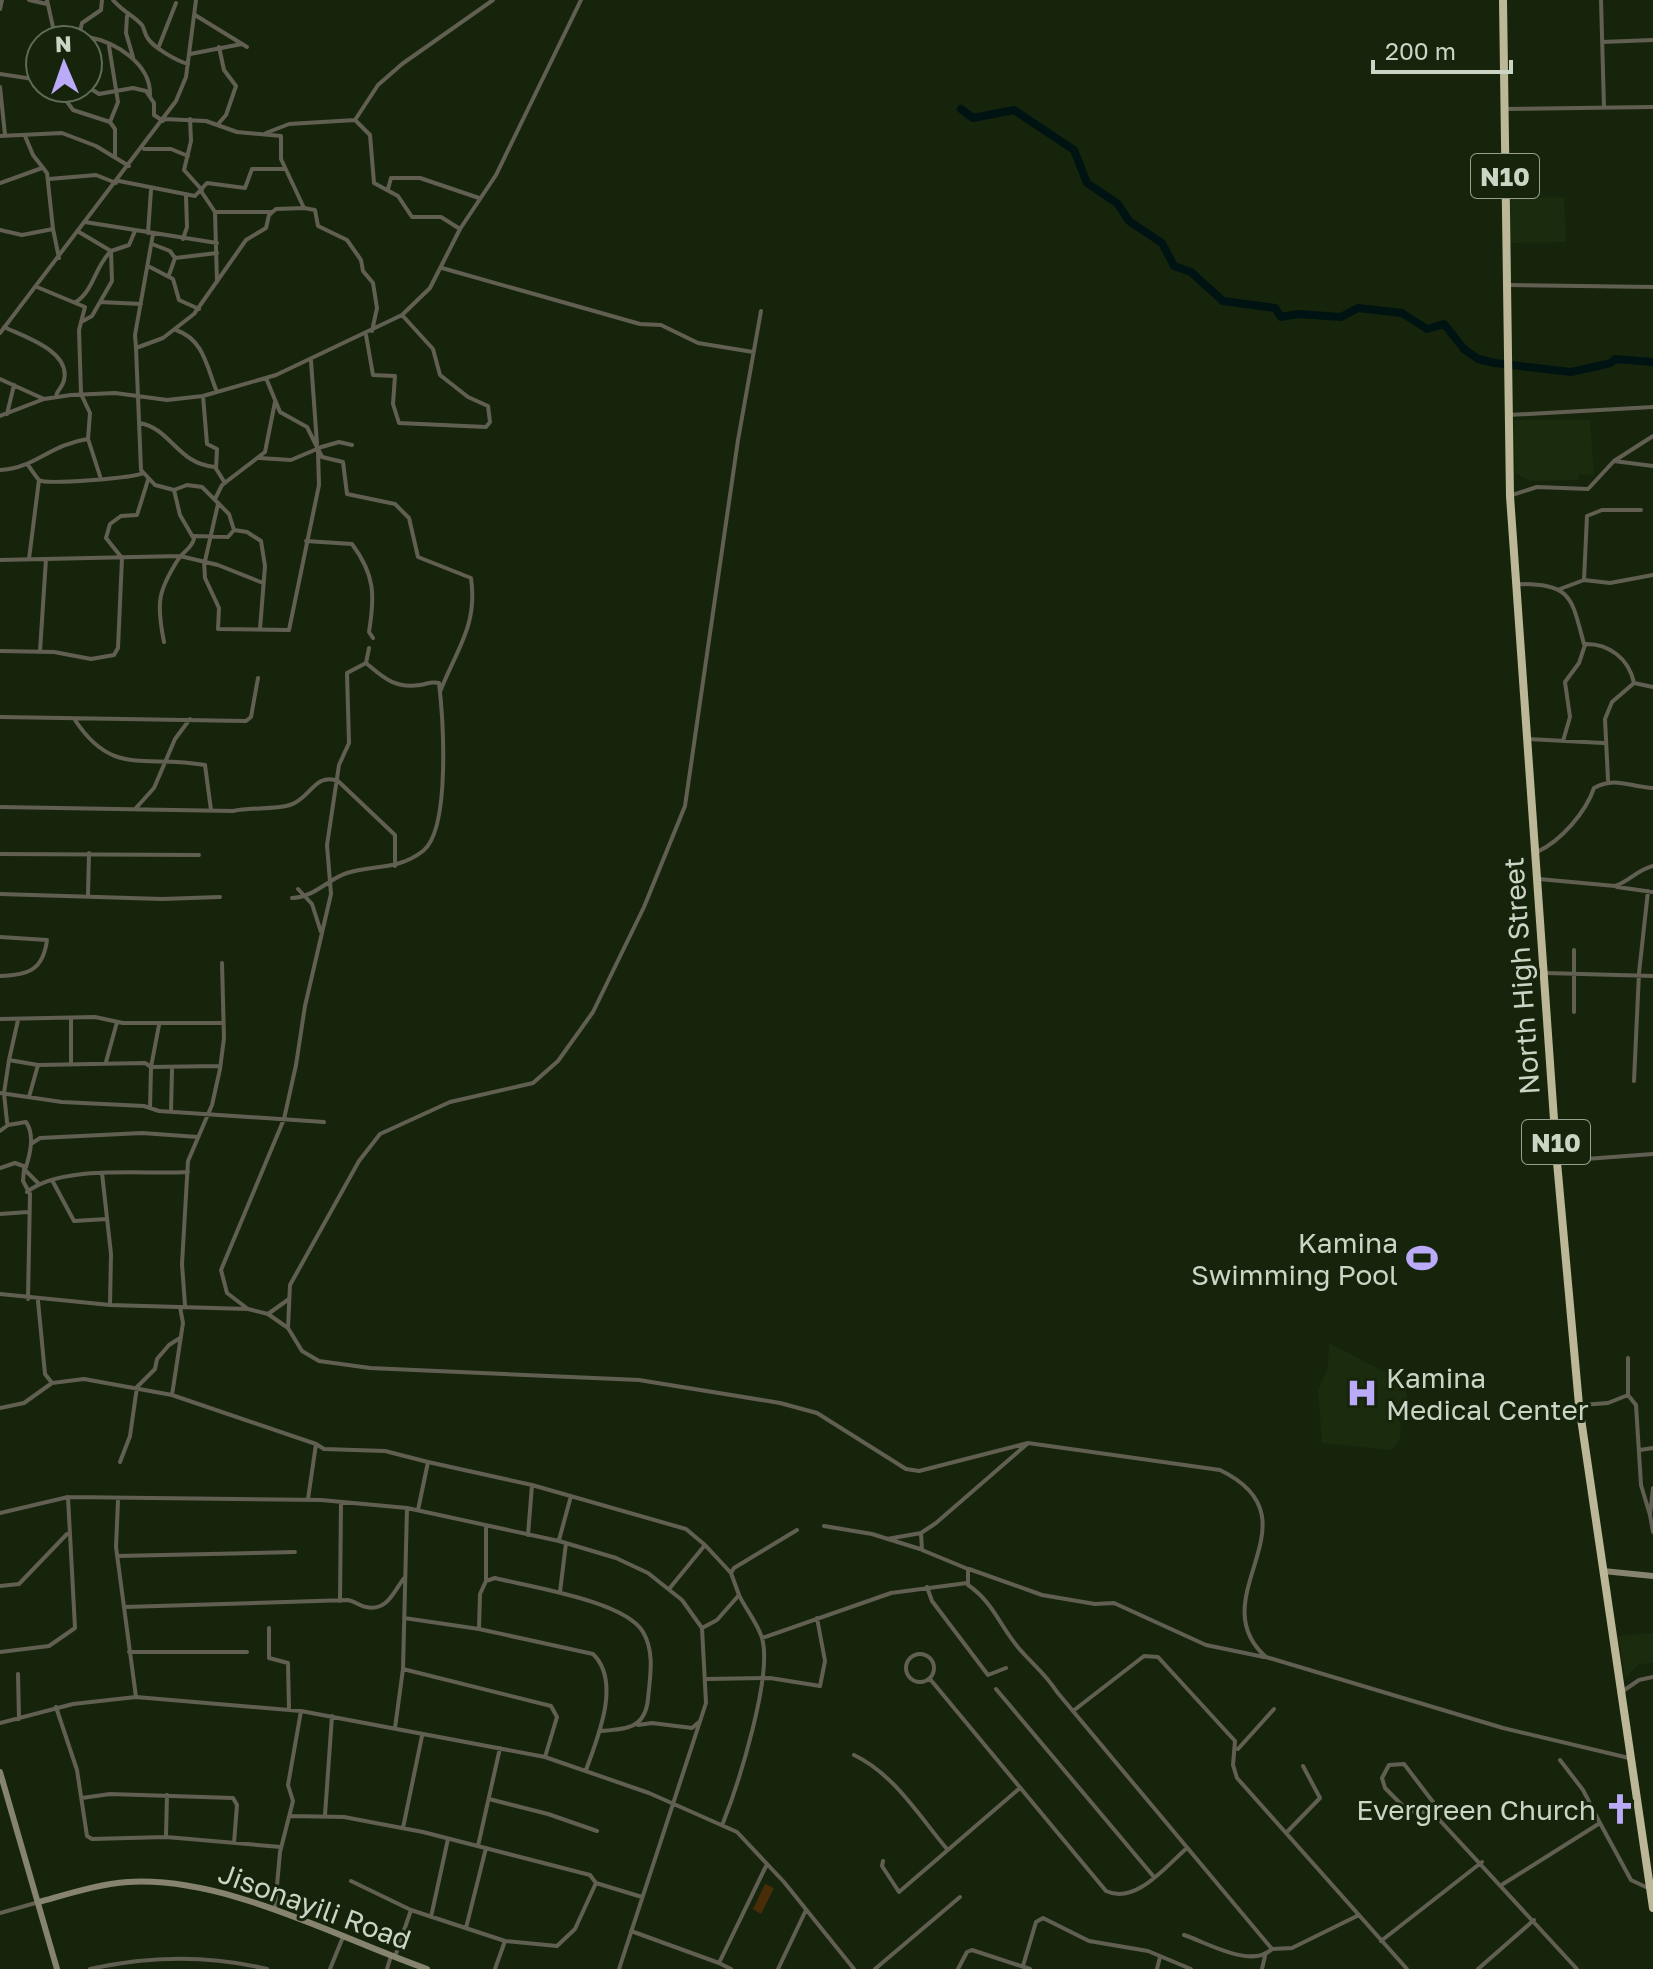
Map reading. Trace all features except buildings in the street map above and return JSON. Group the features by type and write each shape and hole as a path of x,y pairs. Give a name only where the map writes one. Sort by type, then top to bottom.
{"highway":[{"name":"N10","path":"1503,0 1505,285"},
{"name":"North High Street","path":"1505,285 1514,584 1557,1162 1579,1405 1653,1908"}],"street":[{"path":"0,9 2,0"},
{"path":"29,0 47,2 52,24"},
{"path":"82,24 101,10 102,0"},
{"path":"113,0 127,16 143,26 147,39 170,58 188,64"},
{"path":"0,333 164,120 184,84 196,0"},
{"path":"355,120 372,92 394,71 493,0"},
{"path":"0,416 44,399 81,394 167,400 203,396 266,378 311,360 402,315 426,292 442,268 460,229 502,163 581,0"},
{"path":"1601,0 1604,107"},
{"path":"159,46 176,3"},
{"path":"190,54 245,45 195,15"},
{"path":"127,16 126,33 133,59 147,77 154,115 164,120 190,119 219,123 237,132 281,136"},
{"path":"1602,42 1653,40"},
{"path":"104,44 133,59"},
{"path":"109,46 118,102 110,122"},
{"path":"219,47 224,70 236,86 226,115 219,123"},
{"path":"0,74 24,78"},
{"path":"0,87 2,136 62,133 130,166"},
{"path":"104,93 133,88 150,95"},
{"path":"69,104 73,110 110,122 115,129 115,157"},
{"path":"1504,109 1653,107"},
{"path":"190,119 185,175 209,198 215,212 218,284"},
{"path":"264,134 283,125 355,120 370,135 374,183 398,196 412,217 441,217 460,229"},
{"path":"283,125 281,136 285,169 304,208"},
{"path":"25,136 49,179 59,258"},
{"path":"142,149 171,149 188,156"},
{"path":"0,183 37,167 43,168"},
{"path":"49,179 96,175 186,196 201,190 207,183 243,189 250,170 285,169"},
{"path":"388,189 391,178 410,177 446,184 479,198"},
{"path":"151,190 152,244 135,335 139,462 148,480 174,490"},
{"path":"183,239 187,227 186,196"},
{"path":"215,212 261,214 304,208 315,210 318,226 347,240 373,283 377,308 372,332"},
{"path":"136,348 163,338 199,309 251,234 266,228 269,215 274,211"},
{"path":"85,222 217,243"},
{"path":"0,230 22,235 53,229"},
{"path":"76,302 83,298 91,284 94,270 111,251 129,245 135,231"},
{"path":"78,232 111,251"},
{"path":"152,244 170,251 175,258"},
{"path":"83,321 92,316 112,281 111,251"},
{"path":"175,258 217,253"},
{"path":"175,258 169,275 179,300 199,309"},
{"path":"148,266 169,275"},
{"path":"442,268 640,324 661,325 698,343 753,352"},
{"path":"1505,285 1653,287"},
{"path":"37,287 85,307 79,330 81,394 90,413 88,439 100,476"},
{"path":"100,302 141,304"},
{"path":"288,1328 289,1299 301,1261 359,1161 380,1134 450,1102 533,1083 544,1076 580,1033 644,907 674,839 687,794 761,311"},
{"path":"366,335 373,375 395,376 392,399 399,423 486,427 490,422 488,406 468,397 440,375 433,349 402,315"},
{"path":"3,326 44,346 63,365 65,378 56,397"},
{"path":"175,330 188,336 205,358 217,392"},
{"path":"275,402 267,447 259,458 225,483 216,502 209,535 211,546 205,561 205,578 219,608 218,629 289,630 319,485 311,360"},
{"path":"266,378 280,412 307,427 325,459 343,462 347,494 386,501 404,512 422,561 439,563 459,577 471,578 473,604 469,631 457,649 440,692"},
{"path":"0,379 44,399"},
{"path":"7,414 14,385"},
{"path":"203,396 207,444 217,449 216,469 225,483"},
{"path":"1509,415 1653,407"},
{"path":"139,423 157,428 180,454 196,465 216,469"},
{"path":"1510,496 1537,487 1588,489 1614,461 1653,436"},
{"path":"0,470 28,465 56,446 88,439"},
{"path":"259,458 291,460 339,442 352,445"},
{"path":"1614,461 1653,466"},
{"path":"28,465 39,480 49,483 100,476 133,478 143,473"},
{"path":"29,559 39,480"},
{"path":"0,651 40,651 91,659 114,655 118,648 122,558 106,538 106,532 121,516 137,515 148,480"},
{"path":"174,490 183,485 198,486 233,519 234,530 228,537 194,536"},
{"path":"164,642 160,622 162,580 191,547 194,536 180,515 174,490"},
{"path":"1584,580 1587,516 1602,510 1641,510"},
{"path":"234,530 247,532 261,541 263,583 260,629"},
{"path":"306,541 352,544 357,551 373,585 369,632 373,638"},
{"path":"0,560 180,556 205,561 263,583"},
{"path":"40,651 46,559"},
{"path":"1514,584 1560,589 1584,580 1610,583 1653,575"},
{"path":"1560,589 1572,600 1585,645 1579,663 1565,682 1570,717 1563,741"},
{"path":"1585,645 1598,644 1614,651 1630,669 1634,683"},
{"path":"366,663 369,648"},
{"path":"292,898 307,896 347,873 395,866 424,851 436,834 444,744 439,683 411,686 381,679 366,663"},
{"path":"248,1309 227,1293 221,1270 284,1119 321,934 328,916 330,884 327,845 341,758 349,743 347,673 366,663"},
{"path":"0,717 249,720 258,678"},
{"path":"1634,683 1653,687"},
{"path":"1608,780 1603,743 1605,719 1612,702 1634,683"},
{"path":"136,808 154,788 164,762 191,719"},
{"path":"75,720 91,743 113,757 207,766 211,810"},
{"path":"1526,739 1603,743"},
{"path":"0,807 211,810 290,805 325,777 338,781 395,835 395,866"},
{"path":"1534,853 1562,835 1589,803 1594,788 1608,780 1617,780 1628,787 1653,788"},
{"path":"88,895 89,853"},
{"path":"0,854 199,855"},
{"path":"1615,886 1626,882 1636,871 1653,866"},
{"path":"1536,879 1651,892 1639,973 1634,1081"},
{"path":"298,889 307,896 321,934"},
{"path":"0,894 162,899 220,897"},
{"path":"0,937 47,940 43,960 33,971 0,976"},
{"path":"1574,950 1574,1012"},
{"path":"172,1395 183,1323 182,1264 189,1154 200,1137 220,1066 222,963"},
{"path":"1544,973 1639,973 1653,976"},
{"path":"0,1019 95,1017 117,1022 159,1024 223,1023"},
{"path":"8,1125 2,1093 18,1019"},
{"path":"71,1019 71,1062"},
{"path":"106,1062 117,1022"},
{"path":"150,1108 151,1067 159,1024"},
{"path":"1,1063 145,1063 151,1067 171,1069 220,1066"},
{"path":"29,1097 38,1065"},
{"path":"171,1069 171,1111"},
{"path":"2,1093 171,1111 324,1122"},
{"path":"0,1131 8,1125 26,1122 31,1144 25,1168 28,1299"},
{"path":"31,1144 40,1138 106,1134 200,1137"},
{"path":"1557,1162 1653,1154"},
{"path":"0,1168 15,1163 25,1168 39,1184"},
{"path":"27,1192 52,1180 102,1173 189,1172"},
{"path":"102,1173 110,1305"},
{"path":"52,1180 74,1221 107,1219"},
{"path":"0,1214 28,1212"},
{"path":"220,1306 227,1293"},
{"path":"0,1294 110,1305 248,1309 268,1314 288,1328 302,1351 319,1361 423,1373 639,1380 780,1403 817,1413 906,1469 919,1471 1028,1443 1220,1470 1243,1482 1263,1513 1263,1529 1244,1622 1256,1648 1266,1657"},
{"path":"268,1314 289,1299"},
{"path":"38,1300 46,1377 50,1385"},
{"path":"120,1462 125,1442 130,1436 137,1387 155,1369 157,1359 169,1345 180,1338"},
{"path":"1628,1358 1628,1395 1636,1405 1641,1485 1653,1532"},
{"path":"0,1408 24,1403 50,1385 84,1379 137,1387 172,1395 324,1449 385,1451 532,1485 686,1529 731,1573 762,1638 763,1677 733,1797 723,1823"},
{"path":"1579,1405 1608,1403 1628,1395"},
{"path":"887,1539 921,1533 944,1518 1028,1443"},
{"path":"308,1499 316,1444"},
{"path":"1640,1450 1653,1448"},
{"path":"418,1510 428,1462"},
{"path":"528,1535 532,1485"},
{"path":"1650,1515 1653,1488"},
{"path":"559,1541 571,1496"},
{"path":"0,1652 49,1646 75,1628 68,1497"},
{"path":"0,1513 68,1497 118,1500 308,1499 407,1508 486,1528 566,1543 631,1564 669,1589 693,1611 702,1628 707,1679 701,1721 619,1969"},
{"path":"118,1500 117,1556 136,1697"},
{"path":"340,1601 341,1502"},
{"path":"395,1728 403,1669 407,1508"},
{"path":"824,1526 922,1550 1042,1595 1118,1604 1191,1639 1266,1657 1503,1728 1632,1758"},
{"path":"479,1629 480,1594 486,1581 486,1528"},
{"path":"731,1573 737,1564 761,1554 797,1530"},
{"path":"0,1586 19,1584 51,1547 68,1533"},
{"path":"921,1533 922,1550"},
{"path":"560,1594 566,1543"},
{"path":"669,1589 705,1545"},
{"path":"117,1556 295,1552"},
{"path":"968,1569 968,1583"},
{"path":"1603,1571 1653,1576"},
{"path":"125,1607 352,1600 365,1607 384,1605 405,1577"},
{"path":"486,1581 495,1578 619,1612 643,1632 651,1676 646,1713 637,1725"},
{"path":"762,1638 891,1593 968,1583 986,1598 1023,1654 1049,1677 1073,1711 1272,1949"},
{"path":"927,1587 932,1601 984,1671 993,1675 1006,1668"},
{"path":"702,1628 717,1620 739,1595"},
{"path":"404,1618 479,1629 593,1654 601,1665 605,1683 600,1731 586,1770"},
{"path":"707,1679 763,1677 820,1686 825,1661 817,1618"},
{"path":"269,1628 269,1658 288,1663 289,1710"},
{"path":"129,1652 247,1652"},
{"path":"920,1653 931,1658 934,1669 930,1679 919,1682 909,1678 905,1667 910,1657 920,1653"},
{"path":"1073,1711 1144,1656 1158,1657 1235,1741 1233,1765 1237,1778 1407,1969"},
{"path":"403,1669 551,1706 557,1717 545,1757"},
{"path":"18,1674 19,1719"},
{"path":"1621,1692 1639,1680 1653,1677"},
{"path":"930,1679 1106,1891 1125,1896 1154,1877 1187,1848"},
{"path":"996,1689 1154,1877"},
{"path":"0,1723 56,1707 136,1697 301,1711 545,1757 723,1823 754,1847 854,1969"},
{"path":"56,1707 82,1798 87,1836 92,1839 166,1837 281,1847"},
{"path":"1236,1751 1274,1709"},
{"path":"275,1911 281,1847 293,1801 288,1785 301,1711"},
{"path":"325,1815 332,1716"},
{"path":"600,1731 652,1723 692,1728 701,1721"},
{"path":"403,1828 422,1736"},
{"path":"478,1846 500,1748"},
{"path":"854,1755 880,1771 897,1788 947,1849"},
{"path":"1560,1760 1587,1797 1631,1880 1651,1894"},
{"path":"1433,1813 1433,1802 1404,1764 1389,1765 1382,1778 1385,1788 1408,1811 1433,1813 1482,1862 1577,1969"},
{"path":"1287,1832 1320,1798 1303,1766"},
{"path":"0,1772 4,1800 39,1902 57,1969"},
{"path":"883,1861 882,1866 899,1892 1020,1788"},
{"path":"82,1798 110,1794 233,1798 237,1805 234,1843"},
{"path":"166,1837 167,1795"},
{"path":"489,1799 597,1831"},
{"path":"290,1816 325,1815 403,1828 590,1875 596,1883 642,1897"},
{"path":"1503,1885 1600,1823"},
{"path":"431,1917 448,1839"},
{"path":"466,1928 486,1848"},
{"path":"1381,1941 1482,1862"},
{"path":"719,1963 767,1864"},
{"path":"351,1881 411,1910 505,1941 557,1946 575,1929 596,1883"},
{"name":"Jisonayili Road","path":"0,1913 127,1882 197,1887 275,1911 427,1969"},
{"path":"875,1969 960,1897"},
{"path":"778,1969 806,1909"},
{"path":"387,1969 411,1910"},
{"path":"1184,1935 1259,1958 1272,1949 1292,1948 1359,1915"},
{"path":"1023,1966 1036,1922 1043,1918 1089,1941 1148,1951 1191,1969"},
{"path":"1478,1969 1534,1920"},
{"path":"631,1931 731,1969"},
{"path":"330,1969 343,1937"},
{"path":"495,1969 505,1941"},
{"path":"958,1969 967,1952 972,1950 1030,1969"},
{"path":"1262,1969 1265,1955"},
{"path":"1157,1969 1160,1957"},
{"path":"90,1969 159,1958 217,1961 267,1969"},
{"path":"216,1969 217,1961"}],"shaded area":[{"path":"1564,197 1566,242 1510,243 1509,198"},
{"path":"1514,420 1590,420 1594,475 1579,474 1578,480 1530,481 1515,473"},
{"name":"Kamina Medical Center","path":"1329,1343 1404,1382 1407,1396 1398,1419 1401,1423 1400,1438 1392,1450 1322,1443 1318,1390 1328,1367"},
{"path":"1653,1633 1653,1663 1639,1664 1625,1678 1618,1636"},
{"path":"765,1884 774,1888 761,1914 753,1909"}],"waterway":[{"path":"961,109 973,118 1014,110 1074,150 1087,183 1118,204 1129,221 1162,243 1174,266 1191,272 1223,301 1275,308 1281,317 1298,314 1341,317 1358,308 1402,313 1427,329 1444,324 1464,349 1478,359 1495,363 1571,372 1611,363 1615,359 1653,362"}],"place":[{"name":"Kamina Swimming Pool","path":"1422,1258"},
{"name":"Kamina Medical Center","path":"1362,1393"},
{"name":"Evergreen Church","path":"1620,1809"}]}
